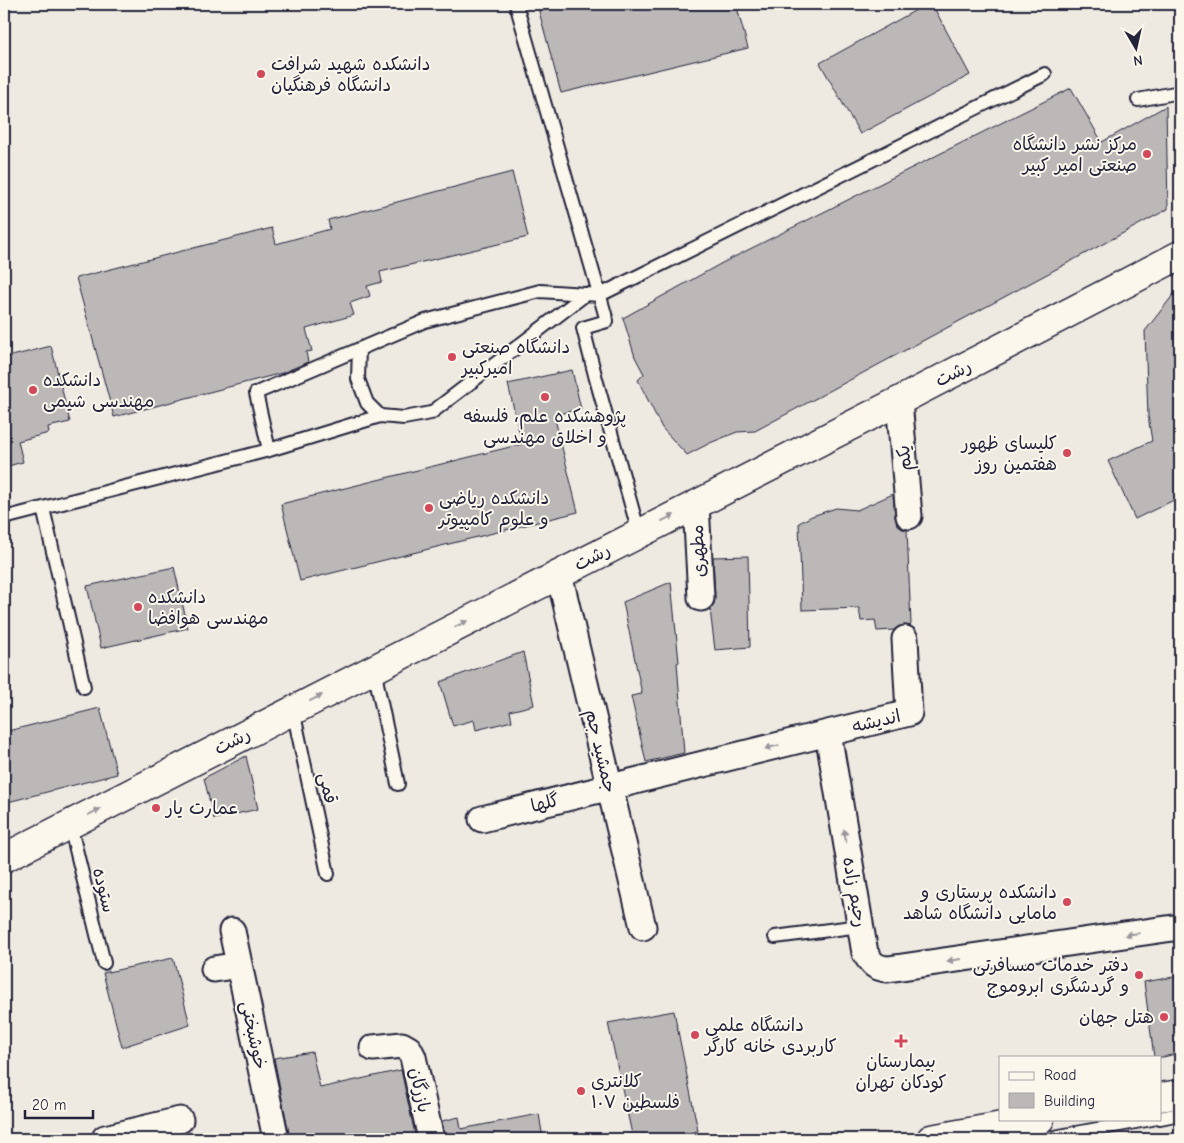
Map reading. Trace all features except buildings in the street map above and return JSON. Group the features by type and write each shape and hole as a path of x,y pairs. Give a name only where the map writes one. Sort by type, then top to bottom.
{"street":[{"name":"رشت","path":"4,858 899,401 1180,255"},
{"name":"یکم","path":"899,401 909,516"},
{"name":"مطهری","path":"696,504 701,598"},
{"name":"جمشید جم","path":"559,574 642,927"},
{"name":"اندیشه","path":"828,733 909,714 905,639"},
{"path":"609,787 828,733"},
{"name":"رحیم زاده","path":"828,733 865,953 870,961 879,969 1180,927"},
{"name":"گلها","path":"482,819 609,787"},
{"name":"خوشبختی","path":"232,931 276,1139"},
{"path":"214,969 239,965"},
{"name":"بازرگان","path":"373,1048 402,1045 408,1049 413,1057 431,1139"},
{"path":"1162,1097 1180,1094"},
{"path":"105,1138 143,1134 180,1120"},
{"path":"931,1139 1035,1120"}],"lane":[{"path":"516,4 608,321 583,328 639,534"},
{"path":"269,450 256,393 425,321 540,291 600,294 1045,74"},
{"path":"1138,100 1180,92"},
{"path":"4,518 269,450 380,416 404,418 431,413 586,294"},
{"path":"359,349 358,380 367,403 380,416"},
{"path":"43,508 84,687"},
{"path":"374,669 398,784"},
{"name":"قمی","path":"293,710 328,874"},
{"name":"ستوده","path":"70,825 104,963"},
{"path":"775,937 860,926"},
{"path":"1162,1118 1180,1114"},
{"path":"1043,1139 1147,1120"}],"place":[{"name":"دانشکده شهید شرافت دانشگاه فرهنگیان","path":"261,74"},
{"name":"مرکز نشر دانشگاه صنعتی امیر کبیر","path":"1147,154"},
{"name":"دانشگاه صنعتی امیرکبیر","path":"452,357"},
{"name":"دانشکده مهندسی شیمی","path":"33,390"},
{"name":"پژوهشکده علم، فلسفه و اخلاق مهندسی","path":"545,397"},
{"name":"کلیسای ظهور هفتمین روز","path":"1067,453"},
{"name":"دانشکده ریاضی و علوم کامپیوتر","path":"429,508"},
{"name":"دانشکده مهندسی هوافضا","path":"138,607"},
{"name":"عمارت یار","path":"156,808"},
{"name":"دانشکده پرستاری و مامایی دانشگاه شاهد","path":"1067,902"},
{"name":"دفتر خدمات مسافرتی و گردشگری ابروموج","path":"1139,975"},
{"name":"هتل جهان","path":"1164,1017"},
{"name":"دانشگاه علمی کاربردی خانه کارگر","path":"695,1035"},
{"name":"بیمارستان کودکان تهران","path":"901,1041"},
{"name":"کلانتری ۱۰۷ فلسطین","path":"581,1091"}]}
